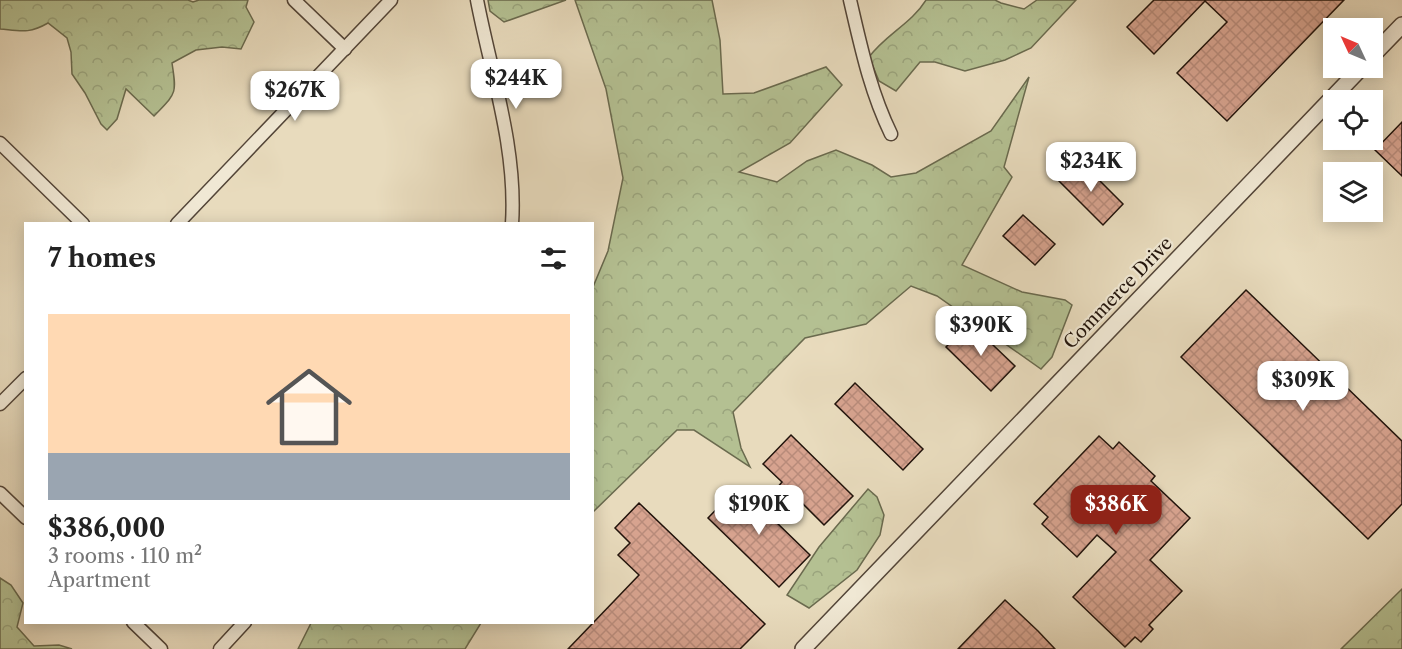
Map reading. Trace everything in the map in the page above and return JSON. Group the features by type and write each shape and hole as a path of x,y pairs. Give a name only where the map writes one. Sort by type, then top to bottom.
{"street":[{"path":"294,0 345,49"},
{"path":"179,222 391,0"},
{"path":"477,0 507,139 513,188 512,222"},
{"path":"850,0 867,75 876,102 891,134"},
{"path":"1383,45 1402,25"},
{"name":"Commerce Drive","path":"803,649 1351,78"},
{"path":"0,143 81,222"},
{"path":"0,404 24,380"},
{"path":"0,493 24,516"},
{"path":"135,624 161,649"},
{"path":"220,649 243,624"}],"green space":[{"path":"0,0 188,0 193,2 248,0 246,7 254,22 241,49 222,47 196,50 172,63 173,93 154,116 126,89 117,119 107,130 101,124 72,74 71,52 67,38 48,23 30,30 0,29"},
{"path":"488,0 566,0 504,22 490,11"},
{"path":"575,0 712,0 720,40 723,94 754,93 826,67 842,85 790,143 739,172 777,182 807,161 836,150 872,165 891,177 916,173 991,131 1029,77 1004,167 1012,177 962,265 1022,292 1065,300 1072,305 1052,357 1041,369 937,296 911,286 866,324 805,338 733,412 741,448 750,467 694,430 677,430 594,511 594,285 608,251 623,178 606,89"},
{"path":"926,0 995,0 1024,9 1037,0 1076,0 1031,48 1005,60 965,71 935,62 920,62 896,91 879,81 869,57 913,16"},
{"path":"868,489 877,497 884,515 880,535 857,570 809,608 787,595 819,547"},
{"path":"0,578 11,585 23,603 17,627 34,646 59,645 72,649 0,649"},
{"path":"1402,589 1402,649 1341,649"},
{"path":"310,624 480,624 465,649 298,649"}],"building":[{"path":"1154,0 1344,0 1327,18 1323,18 1323,22 1227,121 1177,73 1227,22 1205,1 1154,54 1127,27"},
{"path":"1402,122 1402,176 1375,150 1383,150 1383,142"},
{"path":"1080,161 1123,204 1103,225 1059,181"},
{"path":"1023,215 1055,244 1035,265 1003,236"},
{"path":"1246,290 1402,441 1402,504 1368,539 1181,357"},
{"path":"970,323 1015,366 991,391 946,347"},
{"path":"855,383 923,449 903,470 835,404"},
{"path":"791,435 853,496 824,525 798,499 793,504 777,488 782,482 763,464"},
{"path":"1099,436 1113,449 1119,442 1155,476 1151,481 1190,518 1150,560 1182,591 1149,625 1153,629 1141,642 1135,637 1125,647 1073,597 1116,552 1097,535 1077,557 1042,524 1048,517 1034,504"},
{"path":"739,486 810,555 779,587 708,518"},
{"path":"639,503 765,624 740,649 568,649 639,575 618,555 630,543 615,528"},
{"path":"1005,600 1038,631 1055,649 958,649"}]}
